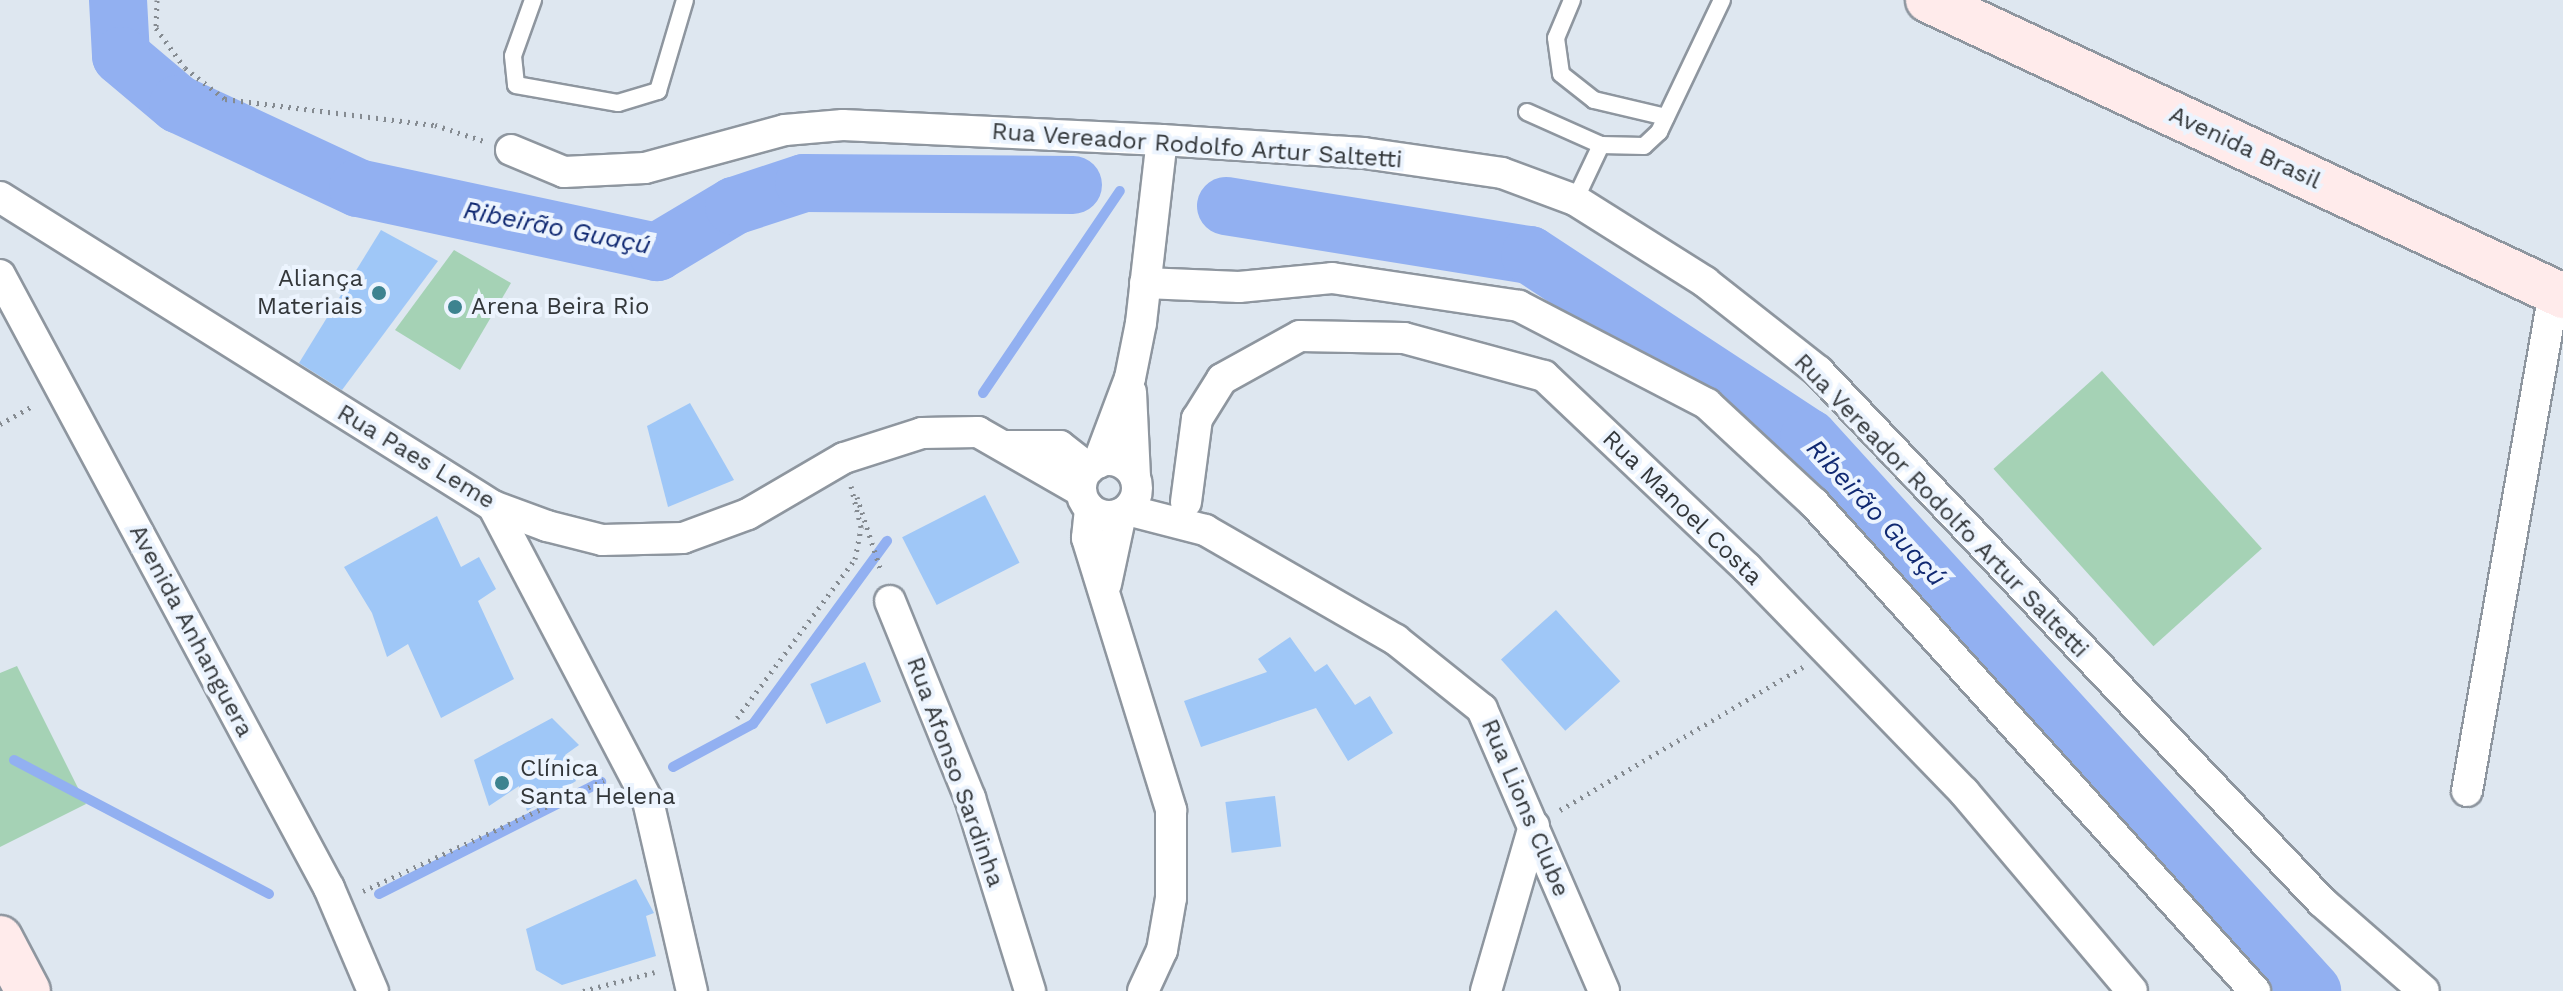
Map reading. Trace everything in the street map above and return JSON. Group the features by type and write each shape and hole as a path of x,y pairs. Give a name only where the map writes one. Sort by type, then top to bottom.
{"main road":[{"name":"Avenida Brasil","path":"1942,3 2557,318"},
{"path":"0,938 28,991"}],"street":[{"name":"Rua Vereador Rodolfo Artur Saltetti","path":"511,150 564,172 645,168 785,130 843,125 1364,153 1502,173 1575,200 1694,274 1818,371 2322,902 2424,991"},
{"path":"1106,584 1130,496 1130,378 1145,283 1145,248 1162,140"},
{"name":"Rua Paes Leme","path":"0,197 493,506 602,540 683,538 748,514 844,458 922,433 978,432 1006,446 1060,446 1090,483"},
{"name":"Avenida Anhanguera","path":"0,275 336,903 373,991"},
{"path":"1145,283 1239,287 1332,278 1519,306 1707,404 1814,503 2255,991"},
{"path":"2467,791 2557,318"},
{"name":"Rua Manoel Costa","path":"1186,502 1197,419 1222,379 1300,336 1404,338 1544,376 1828,652 1964,792 2132,991"},
{"path":"1130,378 1090,483 1087,538 1106,584 1171,810 1171,898 1162,950 1143,991"},
{"path":"1090,483 1120,462 1130,496"},
{"path":"1090,483 1130,496 1186,502"},
{"name":"Rua Lions Clube","path":"1130,496 1205,530 1396,640 1482,709 1604,991"},
{"name":"Rua Lions Clube","path":"1186,502 1205,530"},
{"path":"493,506 648,801 689,978"},
{"name":"Rua Afonso Sardinha","path":"890,601 970,798 1030,991"},
{"path":"1486,991 1534,826"}],"lane":[{"path":"533,0 513,56 516,85 618,103 658,91 685,0"},
{"path":"1572,0 1556,38 1561,74 1594,100 1666,117"},
{"path":"1527,112 1601,145 1644,146 1666,117 1722,0"},
{"path":"1575,200 1601,145"}],"path":[{"path":"157,0 156,28 185,68 225,99 435,125 511,150"},
{"path":"0,424 62,390"},
{"path":"844,458 890,601"},
{"path":"737,718 860,545 844,458"},
{"path":"1534,826 1828,652"},
{"path":"336,903 631,767"},
{"path":"583,991 689,978"}],"green space":[{"name":"Arena Beira Rio","path":"454,250 511,283 460,370 395,330"},
{"path":"2102,371 2262,549 2153,646 1994,469"},
{"path":"17,666 86,804 0,847 0,673"}],"building":[{"name":"Aliança Materiais","path":"381,230 438,261 342,390 299,363"},
{"path":"690,403 734,480 668,507 647,426"},
{"path":"985,495 1020,563 937,605 902,537"},
{"path":"437,516 461,567 479,557 496,589 478,601 514,679 441,718 408,644 387,657 372,613 344,567"},
{"path":"1556,610 1620,681 1565,731 1501,660"},
{"path":"1290,637 1315,672 1327,664 1355,705 1370,696 1393,733 1348,761 1316,708 1201,747 1184,701 1267,672 1258,659"},
{"path":"865,662 881,702 826,724 810,684"},
{"name":"Clínica Santa Helena","path":"552,718 579,745 565,755 576,781 527,811 519,786 489,806 474,760"},
{"path":"1275,796 1281,847 1232,853 1225,802"},
{"path":"636,879 654,913 646,916 656,956 562,985 536,970 526,929"}],"waterway":[{"name":"Ribeirão Guaçú","path":"118,0 121,56 178,104 358,188 657,252 734,206 804,183 1073,185"},
{"path":"983,393 1120,191"},
{"name":"Ribeirão Guaçú","path":"1226,206 1530,255 1809,438 2312,991"},
{"path":"673,767 753,724 887,541"},
{"path":"14,760 269,894"},
{"path":"379,894 601,782"}],"place":[{"name":"Aliança Materiais","path":"379,293"},
{"name":"Arena Beira Rio","path":"455,307"},
{"name":"Clínica Santa Helena","path":"502,783"}]}
